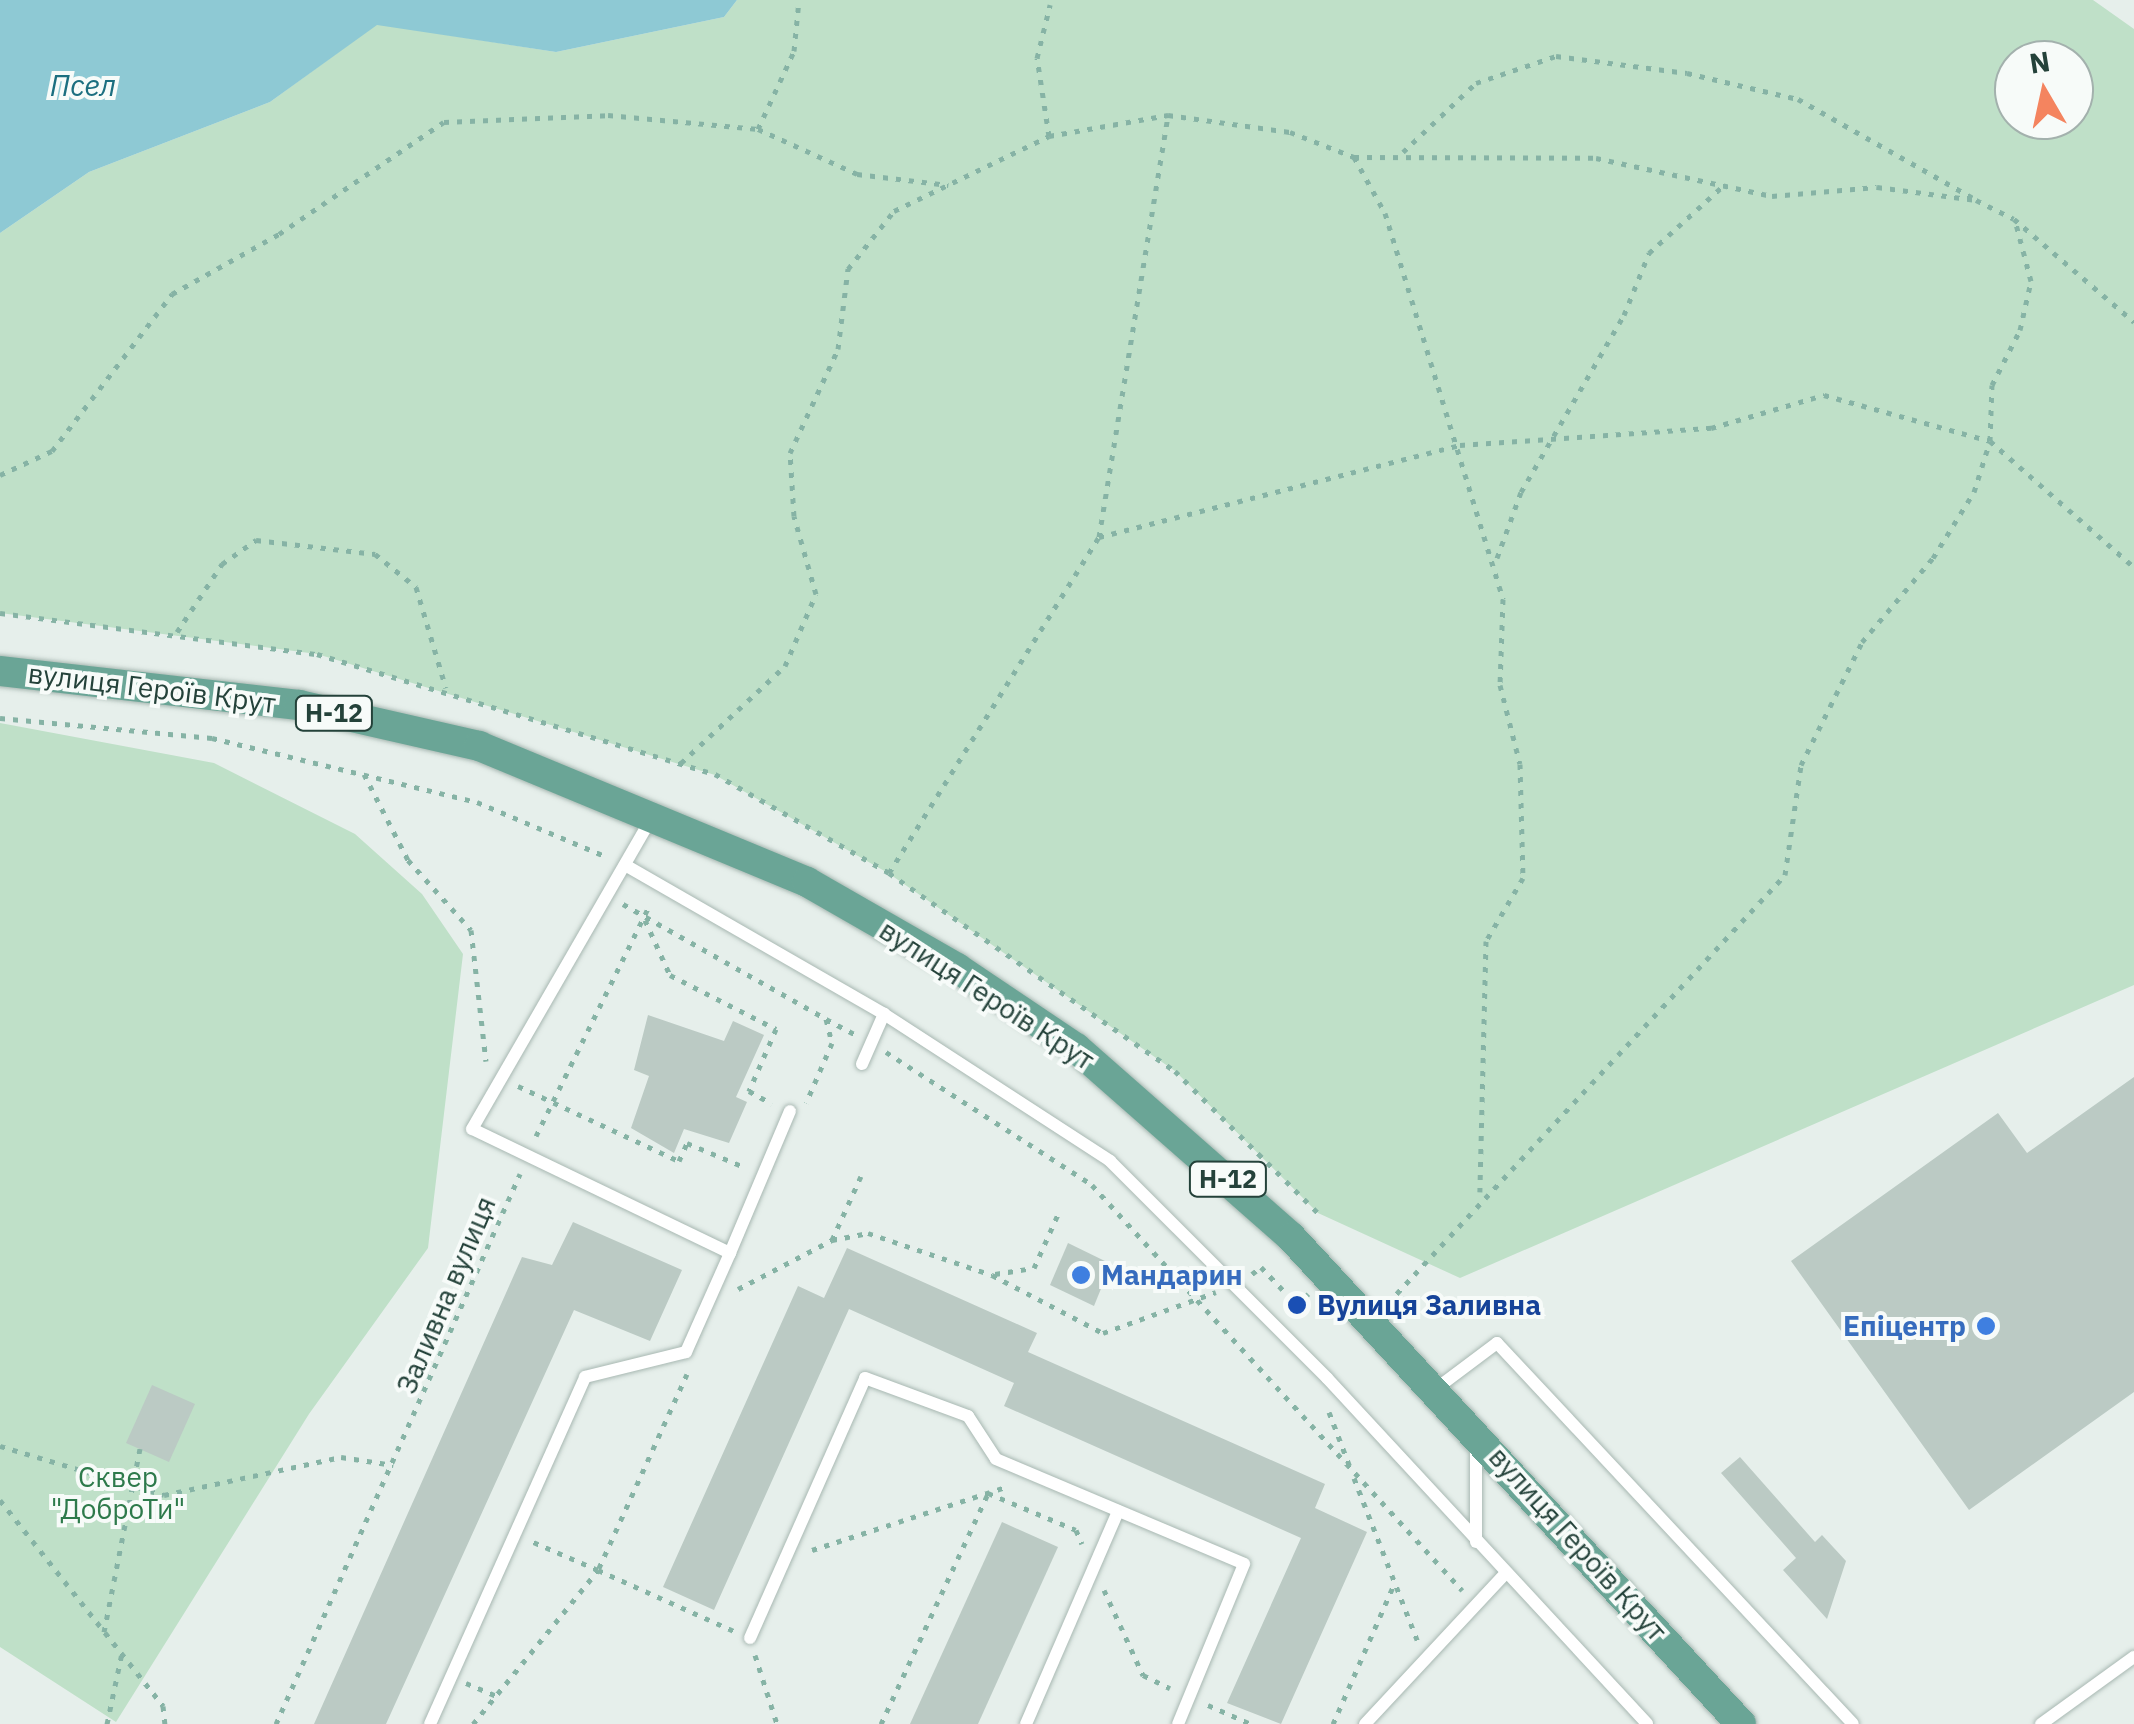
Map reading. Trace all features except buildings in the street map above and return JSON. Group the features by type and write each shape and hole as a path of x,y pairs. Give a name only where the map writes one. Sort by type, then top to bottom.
{"main road":[{"name":"вулиця Героїв Крут","path":"0,671 299,705 479,746 655,813 807,882 1076,1048 1190,1144 1437,1388 1742,1724"}],"lane":[{"path":"655,813 472,1128 730,1253"},
{"path":"625,865 884,1014 1110,1161 1236,1286 1648,1724"},
{"path":"862,1064 884,1014"},
{"path":"430,1724 585,1378 686,1352 790,1110"},
{"path":"1437,1388 1497,1343 1853,1724"},
{"path":"750,1638 865,1378 968,1416 996,1460 1244,1564 1178,1724"},
{"path":"1476,1431 1476,1542"},
{"path":"1026,1724 1118,1511"},
{"path":"1365,1724 1505,1574"},
{"path":"2042,1724 2134,1657"}],"path":[{"path":"758,129 794,51 799,0"},
{"path":"1049,136 1037,58 1050,5"},
{"path":"1403,152 1476,83 1556,56 1687,72 1798,98 2014,219 2134,322"},
{"path":"0,474 52,451 172,294 279,234 444,122 608,115 758,129 857,174 951,185"},
{"path":"1168,115 1099,537 888,873 1174,1070 1318,1213"},
{"path":"681,763 785,666 816,594 794,516 790,453 838,350 848,270 894,211 1049,136 1168,115 1290,132 1354,157 1403,152 1596,158 1772,196 1877,187 1976,200"},
{"path":"1354,157 1384,213 1460,446 1464,486 1496,561 1500,685 1520,764 1523,878 1486,942 1480,1196"},
{"path":"1496,561 1521,492 1554,439 1649,253 1723,186"},
{"path":"1372,1320 1480,1196 1785,874 1801,765 1862,642 1933,558 1974,492 1990,441 1992,385 2020,330 2031,280 2014,219"},
{"path":"1099,537 1460,446 1711,428 1824,394 1990,441 2134,567"},
{"path":"178,632 222,564 256,540 375,554 416,587 446,688"},
{"path":"0,718 212,738 477,802 625,865"},
{"path":"364,774 408,860 471,930 490,1098"},
{"name":"Заливна вулиця","path":"276,1724 527,1155 659,886"},
{"path":"644,917 670,975 776,1029 749,1092 772,1103 765,1119"},
{"path":"826,1019 871,1042 1092,1185 1192,1301 1476,1605"},
{"path":"502,1078 679,1161 688,1143 744,1168"},
{"path":"739,1181 752,1152"},
{"path":"832,1240 861,1176"},
{"path":"992,1275 1034,1268 1060,1210"},
{"path":"721,1298 832,1240 868,1233 992,1275 1103,1333 1236,1286"},
{"path":"1327,1407 1425,1660"},
{"path":"0,1446 164,1495 341,1457 393,1466"},
{"path":"104,1632 140,1449"},
{"path":"785,1558 1036,1477"},
{"path":"988,1493 1076,1530 1143,1675 1251,1724"},
{"path":"881,1724 988,1493"},
{"path":"0,1500 163,1706 165,1724"},
{"path":"473,1724 598,1570 514,1534"},
{"path":"1332,1724 1395,1582"},
{"path":"750,1638 777,1724"},
{"path":"107,1724 122,1653"},
{"path":"451,1676 496,1696"}],"green space":[{"path":"737,0 2093,0 2134,29 2134,985 1460,1278 1318,1213 1175,1071 888,873 715,775 317,654 0,613 0,233 89,172 270,102 377,24 556,52 724,17"},
{"name":"Сквер \"ДоброТи\"","path":"0,723 214,763 355,834 422,894 463,954 428,1248 309,1414 116,1722 0,1647"}],"water":[{"name":"Псел","path":"0,0 737,0 724,17 556,52 377,25 270,102 89,172 0,233"}],"place":[{"name":"Мандарин","path":"1081,1275"},
{"name":"Вулиця Заливна","path":"1297,1305"},
{"name":"Епіцентр","path":"1986,1326"}]}
